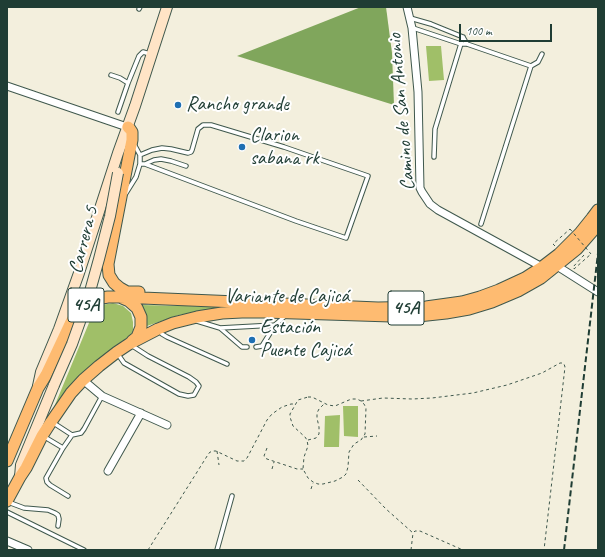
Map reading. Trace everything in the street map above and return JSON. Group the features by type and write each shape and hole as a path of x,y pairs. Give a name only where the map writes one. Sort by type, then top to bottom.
{"highway":[{"path":"128,125 132,132 132,140 108,264 110,275 114,283 128,292 163,294 182,300"},
{"name":"Variante de Cajicá","path":"38,388 46,375 64,335 76,313 84,306 96,300 108,297 119,297 378,308 426,307 462,302 499,290 525,278 542,267 559,254 580,233 598,210"},
{"name":"Variante de Cajicá","path":"20,477 51,422 71,393 83,380 116,352 158,328 189,318 222,313 289,312 418,316 469,309 492,302 518,291 541,278 577,249 598,226"},
{"path":"119,297 129,301 137,308 141,317 141,328 137,337 129,344"},
{"name":"45A","path":"7,461 38,388"},
{"name":"45A","path":"7,501 20,477"}],"main road":[{"name":"Carrera 5","path":"38,388 41,372 59,329 79,273 167,7"},
{"name":"Carrera 5","path":"20,477 21,465 72,344 87,302 100,259 128,125"}],"street":[{"name":"Camino de San Antonio","path":"407,7 412,28 418,92 417,190 438,210 542,267"},
{"path":"7,86 128,125"},
{"path":"557,266 598,292"},
{"path":"598,283 598,292"},
{"path":"83,380 102,396 167,425"},
{"path":"108,471 141,413"},
{"path":"7,541 28,550"}],"lane":[{"path":"410,18 464,37 468,44"},
{"path":"412,28 461,44 468,44 531,66"},
{"path":"434,157 435,129 464,37"},
{"path":"118,112 139,56 143,52 151,54"},
{"path":"481,224 531,66 538,62 542,54"},
{"path":"111,75 128,83"},
{"path":"140,155 162,148 171,148 188,153 191,152 198,129 204,125 211,125 284,147 368,176 346,238 142,164"},
{"path":"118,208 142,164 140,155 132,140"},
{"path":"142,164 161,159 186,166"},
{"path":"256,346 262,346 275,324 289,312"},
{"path":"189,318 220,328 275,324"},
{"path":"158,328 162,334 167,337 227,364"},
{"path":"220,328 242,347 248,347"},
{"path":"116,352 124,363 179,394 188,396 194,395 198,386 196,382 129,344"},
{"path":"68,496 50,486 46,478 72,435 82,432 102,396"},
{"path":"51,422 72,435"},
{"path":"42,436 63,448"},
{"path":"216,550 232,496"},
{"path":"7,501 24,508 48,510 55,513 59,518 58,526"},
{"path":"7,512 84,550"}],"path":[{"path":"570,230 591,254 574,269 573,267 584,255 577,249"},
{"path":"377,436 364,437 354,444 349,452 348,467 346,474 343,477 335,481 318,484 308,478 303,469 304,457 308,446 307,440 293,426 290,414 298,400 308,397 312,397 324,403 335,406 352,399 361,401 383,398 412,399 473,393 542,373 560,363 563,363 565,367 544,550"},
{"path":"361,401 366,408 364,437"},
{"path":"307,440 316,438 319,434 317,413 324,403"},
{"path":"148,550 209,453 216,451 237,461 244,461 267,420 272,414 282,407 296,404"},
{"path":"267,448 264,456 265,458 297,469 303,469"},
{"path":"216,451 219,465"},
{"path":"272,469 274,462"},
{"path":"358,480 386,509 413,532"},
{"path":"311,489 313,482"},
{"path":"413,532 420,531 463,550"},
{"path":"411,550 413,532"}],"green space":[{"path":"361,7 386,7 392,53 394,105 237,56"},
{"path":"426,46 441,46 444,80 429,81"},
{"path":"113,303 123,306 131,313 133,330 130,337 117,345 52,412 96,306"},
{"path":"141,305 230,307 179,315 147,326 145,314"},
{"path":"343,406 358,406 358,437 344,436"},
{"path":"340,415 339,447 324,447 325,416"}],"railway":[{"path":"564,550 598,253"}],"place":[{"name":"Rancho grande","path":"178,105"},
{"name":"Clarion sabana rk","path":"242,147"},
{"name":"Estación Puente Cajicá","path":"252,340"}]}
